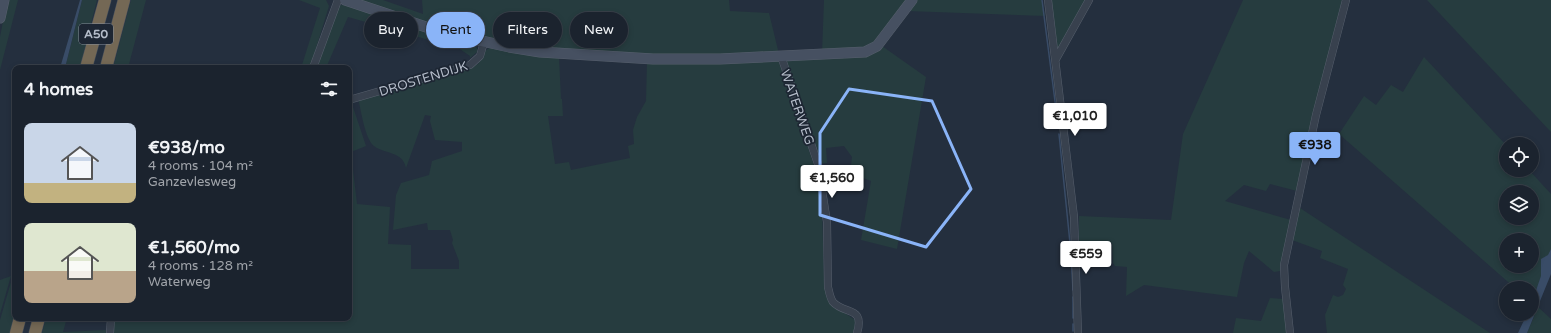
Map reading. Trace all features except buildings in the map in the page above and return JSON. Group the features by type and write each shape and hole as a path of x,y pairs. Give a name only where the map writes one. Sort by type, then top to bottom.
{"highway":[{"name":"A50","path":"87,65 104,0"},
{"name":"A50","path":"107,65 124,0"},
{"path":"16,333 19,321"},
{"path":"35,333 38,321"}],"street":[{"path":"0,18 4,0"},
{"path":"314,65 338,0"},
{"path":"345,0 426,27"},
{"path":"485,42 540,52 653,59 720,59 860,53 870,51 884,37 912,0"},
{"path":"1048,0 1074,217 1078,333"},
{"path":"1056,59 1089,0"},
{"path":"1290,333 1284,265 1315,122 1346,0"},
{"name":"DROSTENDIJK","path":"352,99 470,65 480,56 482,48"},
{"name":"WATERWEG","path":"781,56 818,164 822,201 827,222 828,287 833,302 857,315 859,321 857,333"},
{"path":"110,321 110,333"}],"highlighted area":[{"path":"849,89 932,101 971,189 926,247 820,215 820,133"}],"green space":[{"path":"7,0 18,0 0,70 0,37"},
{"path":"82,0 97,0 81,65 66,65"},
{"path":"131,0 146,0 129,65 114,65"},
{"path":"299,0 326,0 329,6 311,65 302,65 320,8"},
{"path":"354,0 383,0 417,12 390,12"},
{"path":"422,0 729,0 730,11 769,13 778,50 777,54 695,57 537,48 562,48 562,12 493,12 493,39 485,37 485,12 426,12 426,24 418,21 418,12 423,14"},
{"path":"824,0 908,0 872,47 822,53"},
{"path":"916,0 1042,0 1045,16 907,11"},
{"path":"1050,0 1086,0 1056,53"},
{"path":"1243,0 1342,0 1311,125 1297,191 1270,184 1266,191 1244,185 1225,201 1291,220 1280,271 1274,272 1249,251 1244,263 1237,297 1144,285 1126,296 1127,267 1115,266 1113,263 1112,243 1079,243 1079,216 1171,220 1183,134"},
{"path":"1427,0 1551,0 1551,132"},
{"path":"344,4 370,12 364,12 364,22 348,17 327,65 316,65 337,7"},
{"path":"418,27 426,29 426,39 418,37"},
{"path":"882,46 926,77 897,249 861,240 871,181 850,173 852,157 844,146 826,148 827,163 819,164 785,59"},
{"path":"458,48 477,48 477,52 470,58 470,56"},
{"path":"489,48 559,57 563,116 548,116 555,164 569,162 571,170 630,158 628,146 634,144 633,130 637,117 646,101 647,61 778,59 815,168 822,208 824,279 833,305 855,320 854,333 113,333 113,321 352,321 352,161 357,204 390,207 388,244 411,245 411,269 459,269 459,261 452,243 453,240 450,230 428,230 427,223 393,230 396,195 401,183 429,175 432,161 462,151 462,142 435,140 430,121 431,116 425,115 406,168 401,159 397,156 378,149 371,142 366,131 358,98 478,64 485,51"},
{"path":"1424,57 1499,137 1499,177 1535,177 1551,194 1551,249 1539,283 1539,281 1507,281 1339,134 1364,96 1376,105 1391,85 1403,92"},
{"path":"352,104 366,146 352,152"},
{"path":"1300,208 1490,333 1327,333 1325,315 1333,295 1338,297 1343,295 1346,289 1343,285 1348,269 1320,258 1322,251 1292,240"},
{"path":"11,276 0,314 0,280"},
{"path":"12,278 13,321 10,333 0,333 0,320"},
{"path":"1270,298 1283,299 1287,333 1233,333 1236,318 1261,321"},
{"path":"1539,308 1551,319 1551,333 1527,333 1532,321 1539,321"},
{"path":"45,321 66,321 63,332 106,330 106,333 42,333"}],"water":[{"path":"80,0 82,0 66,65 61,65"},
{"path":"1551,249 1551,274 1539,304 1541,259 1548,255"},
{"path":"1524,321 1532,321 1527,333 1518,333"}],"waterway":[{"path":"1042,0 1056,109"},
{"path":"1056,113 1058,127"},
{"path":"1059,134 1071,253 1073,290"},
{"path":"1073,297 1073,318"},
{"path":"1073,324 1073,331"}]}
